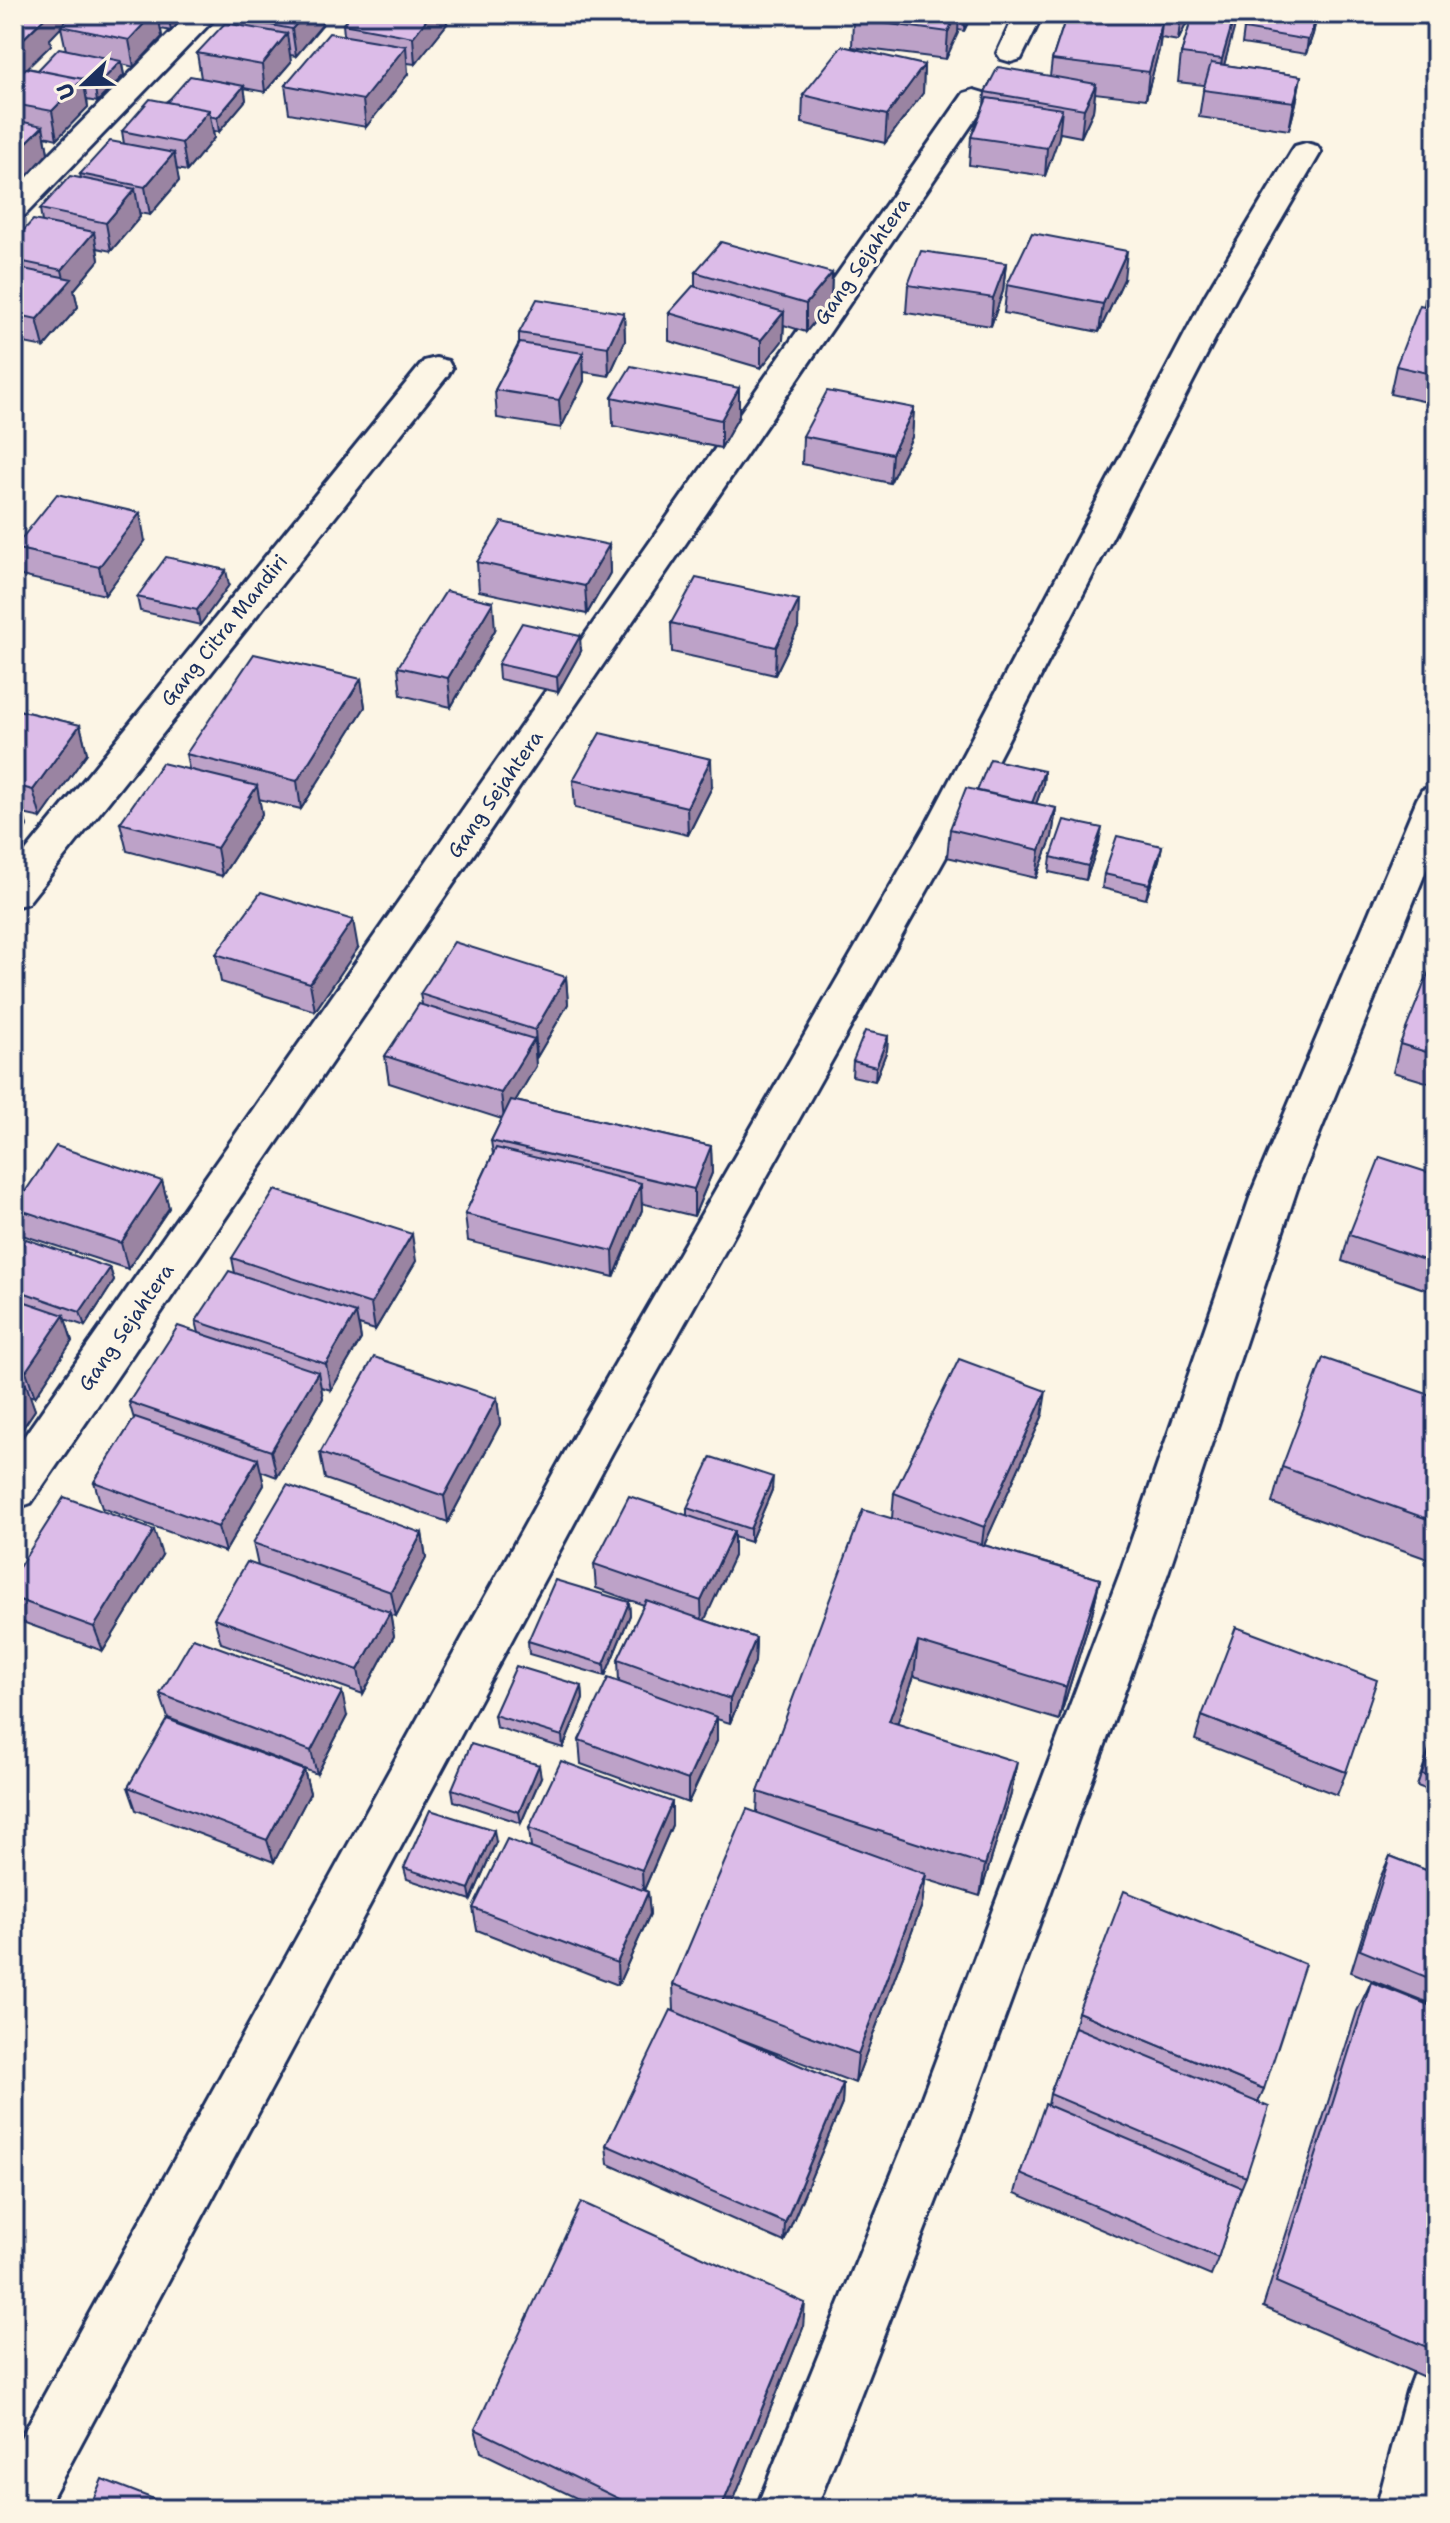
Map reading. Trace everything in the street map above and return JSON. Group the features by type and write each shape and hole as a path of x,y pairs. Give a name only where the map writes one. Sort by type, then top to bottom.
{"street":[{"path":"14,208 205,14"},
{"path":"1011,53 1029,14"},
{"name":"Gang Sejahtera","path":"14,1489 974,99"},
{"path":"14,2509 605,1423 946,823 1222,294 1306,152"},
{"name":"Gang Citra Mandiri","path":"14,893 436,368"},
{"path":"786,2509 935,2134 1144,1573 1275,1189 1436,799"},
{"path":"1406,2509 1436,2391"}],"building":[{"path":"14,14 45,17 14,48"},
{"path":"73,14 153,14 129,40 61,26"},
{"path":"229,14 305,14 292,29 227,17"},
{"path":"351,14 431,14 413,37 343,24"},
{"path":"855,14 956,14 948,32 853,19"},
{"path":"1067,14 1162,23 1149,72 1052,60"},
{"path":"1193,14 1235,14 1222,59 1181,54"},
{"path":"1251,14 1282,14 1316,20 1308,40 1244,29"},
{"path":"225,23 287,34 262,65 197,53"},
{"path":"329,33 406,46 363,100 285,85"},
{"path":"842,46 924,65 887,115 803,95"},
{"path":"59,48 121,61 95,88 84,86 83,79 38,70"},
{"path":"1211,63 1301,76 1294,102 1203,90"},
{"path":"998,67 1096,84 1084,109 985,92"},
{"path":"26,68 83,79 52,111 14,104 14,80"},
{"path":"190,76 244,86 217,118 210,116 209,110 167,102"},
{"path":"987,98 1062,109 1047,148 971,137"},
{"path":"150,99 209,110 182,143 122,131"},
{"path":"14,120 43,126 16,153 14,152"},
{"path":"110,141 174,153 145,187 80,174"},
{"path":"70,176 135,189 106,223 40,209"},
{"path":"33,220 94,232 62,270 14,260 14,241"},
{"path":"1032,233 1127,251 1103,304 1007,285"},
{"path":"721,242 832,273 806,304 695,272"},
{"path":"921,251 1006,263 993,298 908,285"},
{"path":"14,267 72,279 37,319 14,314"},
{"path":"1436,271 1436,296 1426,294"},
{"path":"693,286 784,312 761,340 669,313"},
{"path":"537,299 624,313 608,347 519,333"},
{"path":"1420,305 1436,309 1436,375 1396,366"},
{"path":"520,343 583,353 559,400 495,390"},
{"path":"631,366 739,388 721,420 612,397"},
{"path":"827,391 914,408 892,454 803,436"},
{"path":"57,494 140,513 99,567 14,548"},
{"path":"502,522 609,545 585,586 477,562"},
{"path":"166,557 226,570 197,610 137,597"},
{"path":"696,578 799,600 776,647 671,623"},
{"path":"446,591 493,602 448,678 398,667"},
{"path":"522,623 580,636 557,677 498,664"},
{"path":"254,654 361,679 297,781 186,754"},
{"path":"14,709 80,725 33,790 14,785"},
{"path":"600,733 711,759 687,807 573,780"},
{"path":"990,759 1044,771 1032,803 977,791"},
{"path":"162,763 257,786 217,848 120,823"},
{"path":"966,788 1056,808 1040,850 950,829"},
{"path":"1064,820 1102,828 1088,866 1051,857"},
{"path":"1117,836 1162,846 1149,884 1104,874"},
{"path":"261,892 353,920 310,983 216,954"},
{"path":"454,942 566,977 535,1030 420,994"},
{"path":"1430,969 1436,970 1436,1055 1400,1044"},
{"path":"419,1004 534,1039 501,1093 385,1056"},
{"path":"865,1031 888,1036 876,1067 853,1061"},
{"path":"511,1100 711,1146 694,1189 491,1141"},
{"path":"56,1146 162,1181 121,1243 14,1208"},
{"path":"496,1148 641,1183 613,1251 465,1214"},
{"path":"1380,1157 1436,1175 1436,1264 1349,1235"},
{"path":"275,1190 412,1234 371,1304 232,1258"},
{"path":"26,1239 110,1268 80,1312 14,1289 14,1257"},
{"path":"229,1271 356,1313 326,1364 196,1321"},
{"path":"14,1298 64,1315 26,1371 14,1366"},
{"path":"178,1326 318,1372 271,1451 129,1402"},
{"path":"374,1357 497,1398 444,1496 320,1453"},
{"path":"1323,1358 1436,1397 1436,1522 1282,1467"},
{"path":"959,1359 1046,1391 984,1527 894,1493"},
{"path":"14,1380 26,1384 14,1401"},
{"path":"135,1417 258,1459 218,1527 94,1482"},
{"path":"711,1457 773,1477 750,1529 687,1508"},
{"path":"287,1485 422,1533 391,1592 253,1543"},
{"path":"629,1496 734,1531 701,1601 594,1564"},
{"path":"64,1497 154,1530 94,1627 14,1598 14,1575"},
{"path":"863,1510 1100,1579 1066,1687 918,1642 889,1721 1017,1762 985,1865 758,1792"},
{"path":"247,1562 390,1612 358,1670 214,1618"},
{"path":"555,1580 629,1602 604,1664 528,1641"},
{"path":"646,1600 756,1638 730,1699 618,1659"},
{"path":"1236,1627 1377,1680 1346,1772 1202,1716"},
{"path":"193,1638 342,1692 311,1751 160,1694"},
{"path":"516,1666 582,1686 562,1736 494,1715"},
{"path":"608,1678 717,1717 688,1780 579,1740"},
{"path":"167,1719 304,1770 267,1840 128,1787"},
{"path":"1436,1730 1436,1779 1422,1774"},
{"path":"471,1744 539,1765 519,1812 452,1789"},
{"path":"561,1761 672,1802 642,1870 529,1828"},
{"path":"747,1809 926,1874 858,2054 673,1984"},
{"path":"430,1810 494,1830 469,1889 404,1868"},
{"path":"507,1839 648,1892 617,1963 473,1908"},
{"path":"1390,1856 1436,1874 1436,1981 1360,1950"},
{"path":"1124,1891 1305,1964 1264,2089 1078,2012"},
{"path":"1371,1982 1436,2008 1436,2351 1276,2282"},
{"path":"671,2010 843,2084 785,2223 606,2145"},
{"path":"1075,2027 1269,2107 1246,2177 1050,2094"},
{"path":"1045,2104 1241,2187 1218,2258 1020,2174"},
{"path":"581,2202 805,2303 721,2509 640,2509 475,2429"},
{"path":"102,2479 177,2508 89,2509"}]}
